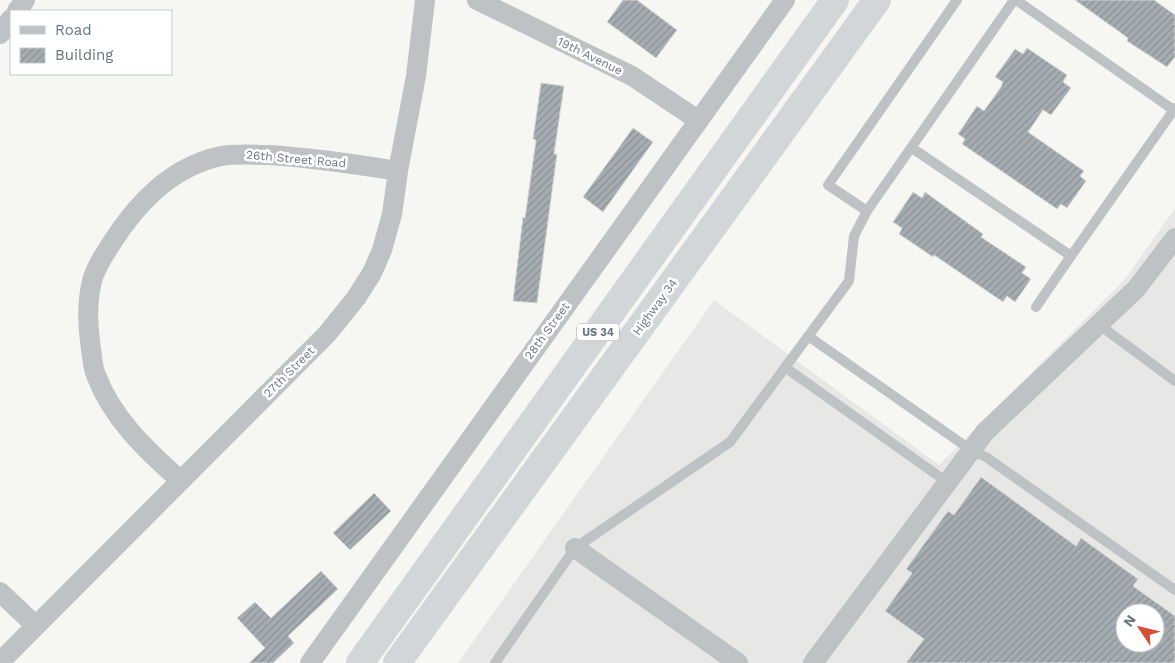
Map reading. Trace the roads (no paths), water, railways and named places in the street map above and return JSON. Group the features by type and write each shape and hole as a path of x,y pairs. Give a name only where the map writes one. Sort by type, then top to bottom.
{"highway":[{"name":"US 34","path":"360,663 835,0"},
{"name":"Highway 34","path":"397,663 878,0"},
{"path":"408,663 447,592"}],"street":[{"name":"27th Street","path":"0,662 328,334 356,298 372,273 382,250 392,214 416,76 425,0"},
{"name":"19th Avenue","path":"477,0 632,76 698,120"},
{"name":"28th Street","path":"310,663 785,0"},
{"path":"0,34 10,20"},
{"name":"26th Street Road","path":"180,480 128,430 95,374 88,329 88,307 92,279 104,255 126,220 141,202 166,182 199,163 220,156 241,154 279,156 398,171"},
{"path":"813,663 985,432 1136,290 1175,238"},
{"path":"575,548 738,663"},
{"path":"0,592 36,626"}],"lane":[{"path":"867,211 828,185 957,0"},
{"path":"495,663 575,548 730,442 849,281 854,236 867,211 1015,0 1174,110 1036,307"},
{"path":"912,148 1071,256"},
{"path":"1098,324 1175,381"},
{"path":"808,336 971,450 986,457 1175,590"},
{"path":"786,368 947,482"}]}
